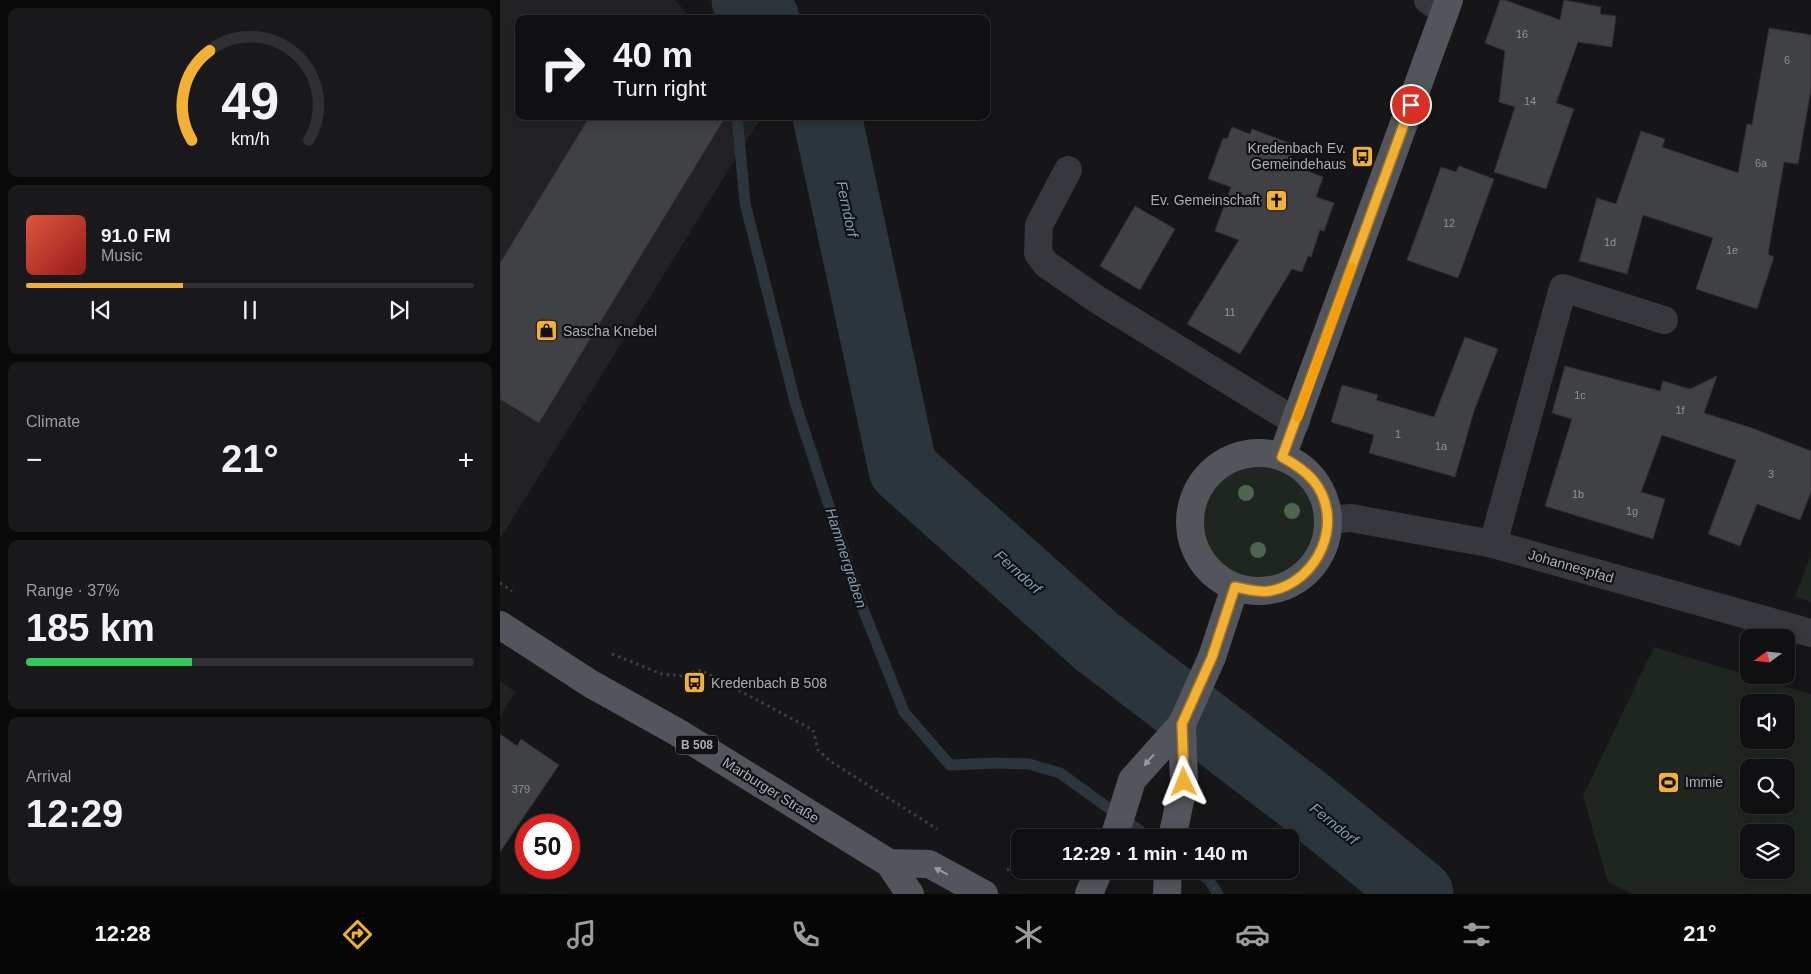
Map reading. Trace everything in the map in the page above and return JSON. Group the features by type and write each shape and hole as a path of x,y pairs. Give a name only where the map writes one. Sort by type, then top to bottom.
{"main road":[{"path":"1282,457 1296,422 1441,4"},
{"path":"1251,454 1267,454 1282,457 1300,467 1314,482 1324,500 1328,520 1327,534 1323,547 1311,567 1298,579 1284,586 1270,591 1255,591 1235,587 1218,578 1206,566 1197,552 1192,536 1190,517 1194,500 1203,482 1216,468 1232,459 1251,454"},
{"path":"1117,829 1132,780 1182,724 1212,657 1235,587"},
{"name":"Marburger Straße","path":"500,625 591,684 678,732 889,863 910,894"},
{"path":"1174,829 1184,782 1182,724"},
{"path":"889,863 929,864 984,894"},
{"path":"1089,894 1095,879"},
{"path":"1167,894 1168,879"}],"street":[{"path":"1068,170 1039,225 1038,253 1046,264 1098,300 1296,422"},
{"path":"1493,544 1563,288 1664,320"},
{"name":"Johannespfad","path":"1328,520 1351,518 1493,544 1811,633"}],"path":[{"path":"500,584 516,594"},
{"path":"610,653 662,674 682,676 701,670 813,730 818,750 830,761 944,834"},
{"path":"1210,879 1217,894"}],"shaded area":[{"path":"500,0 675,0 688,15 515,15 515,120 760,120 500,539"},
{"path":"1259,453 1285,459 1297,465 1307,474 1316,484 1322,496 1328,522 1322,548 1316,560 1307,570 1297,579 1285,585 1259,591 1233,585 1221,579 1211,570 1202,560 1196,548 1190,522 1196,496 1202,484 1211,474 1221,465 1233,459"},
{"path":"1811,555 1811,602 1795,597"},
{"name":"Immie","path":"1654,647 1740,673 1740,684 1778,684 1811,694 1811,894 1633,894 1608,882 1583,796"},
{"path":"500,681 515,692 500,716"}],"building":[{"path":"1500,0 1505,0 1560,20 1564,0 1601,7 1600,14 1616,16 1612,47 1578,42 1556,103 1574,109 1546,189 1494,172 1515,107 1499,102 1505,51 1485,43"},
{"path":"1769,28 1811,35 1811,89 1798,164 1784,162 1768,254 1774,257 1757,309 1696,289 1713,238 1643,215 1627,274 1579,261 1597,198 1616,204 1641,131 1665,139 1662,147 1738,173 1747,124 1752,125"},
{"name":"Sascha Knebel","path":"588,120 724,120 539,423 500,399 500,263"},
{"name":"Ev. Gemeinschaft","path":"1232,127 1250,134 1252,129 1295,145 1289,164 1323,177 1316,197 1334,203 1324,231 1320,230 1311,257 1308,256 1302,272 1292,269 1240,354 1187,324 1239,240 1215,231 1231,187 1208,179 1223,138 1227,139"},
{"path":"1459,166 1494,179 1458,278 1407,260 1441,167 1456,172"},
{"path":"1135,206 1175,229 1140,290 1100,266"},
{"path":"1465,337 1498,349 1474,411 1455,477 1369,453 1374,435 1331,422 1342,385 1378,395 1376,400 1434,417"},
{"path":"1565,366 1660,391 1663,381 1690,389 1717,376 1704,413 1752,428 1811,451 1811,492 1800,520 1757,504 1740,546 1708,534 1736,460 1662,435 1641,492 1665,499 1653,539 1545,506 1572,419 1552,413"},
{"path":"500,734 517,746 521,739 559,765 526,814 515,814 515,830 500,852"}],"waterway":[{"name":"Hammergraben","path":"733,15 734,0"},
{"name":"Ferndorf","path":"746,0 761,15"},
{"name":"Hammergraben","path":"737,120 745,203 795,402 861,604 904,712 950,765 1029,764 1060,773 1138,829"},
{"name":"Ferndorf","path":"828,120 903,469 1096,641 1309,804 1419,894"},
{"name":"Hammergraben","path":"1208,879 1218,894"}],"slow traffic":[{"path":"1298,417 1352,267"}],"place":[{"name":"Kredenbach Ev. Gemeindehaus","path":"1362,156"},
{"name":"Ev. Gemeinschaft","path":"1276,200"},
{"name":"Sascha Knebel","path":"547,331"},
{"name":"Kredenbach B 508","path":"695,683"},
{"name":"Immie","path":"1669,782"}],"route":[{"path":"1184,782 1182,724 1212,657 1235,587 1255,591 1270,591 1284,586 1298,579 1311,567 1323,547 1327,534 1328,520 1324,500 1314,482 1300,467 1282,457 1411,105"}]}
